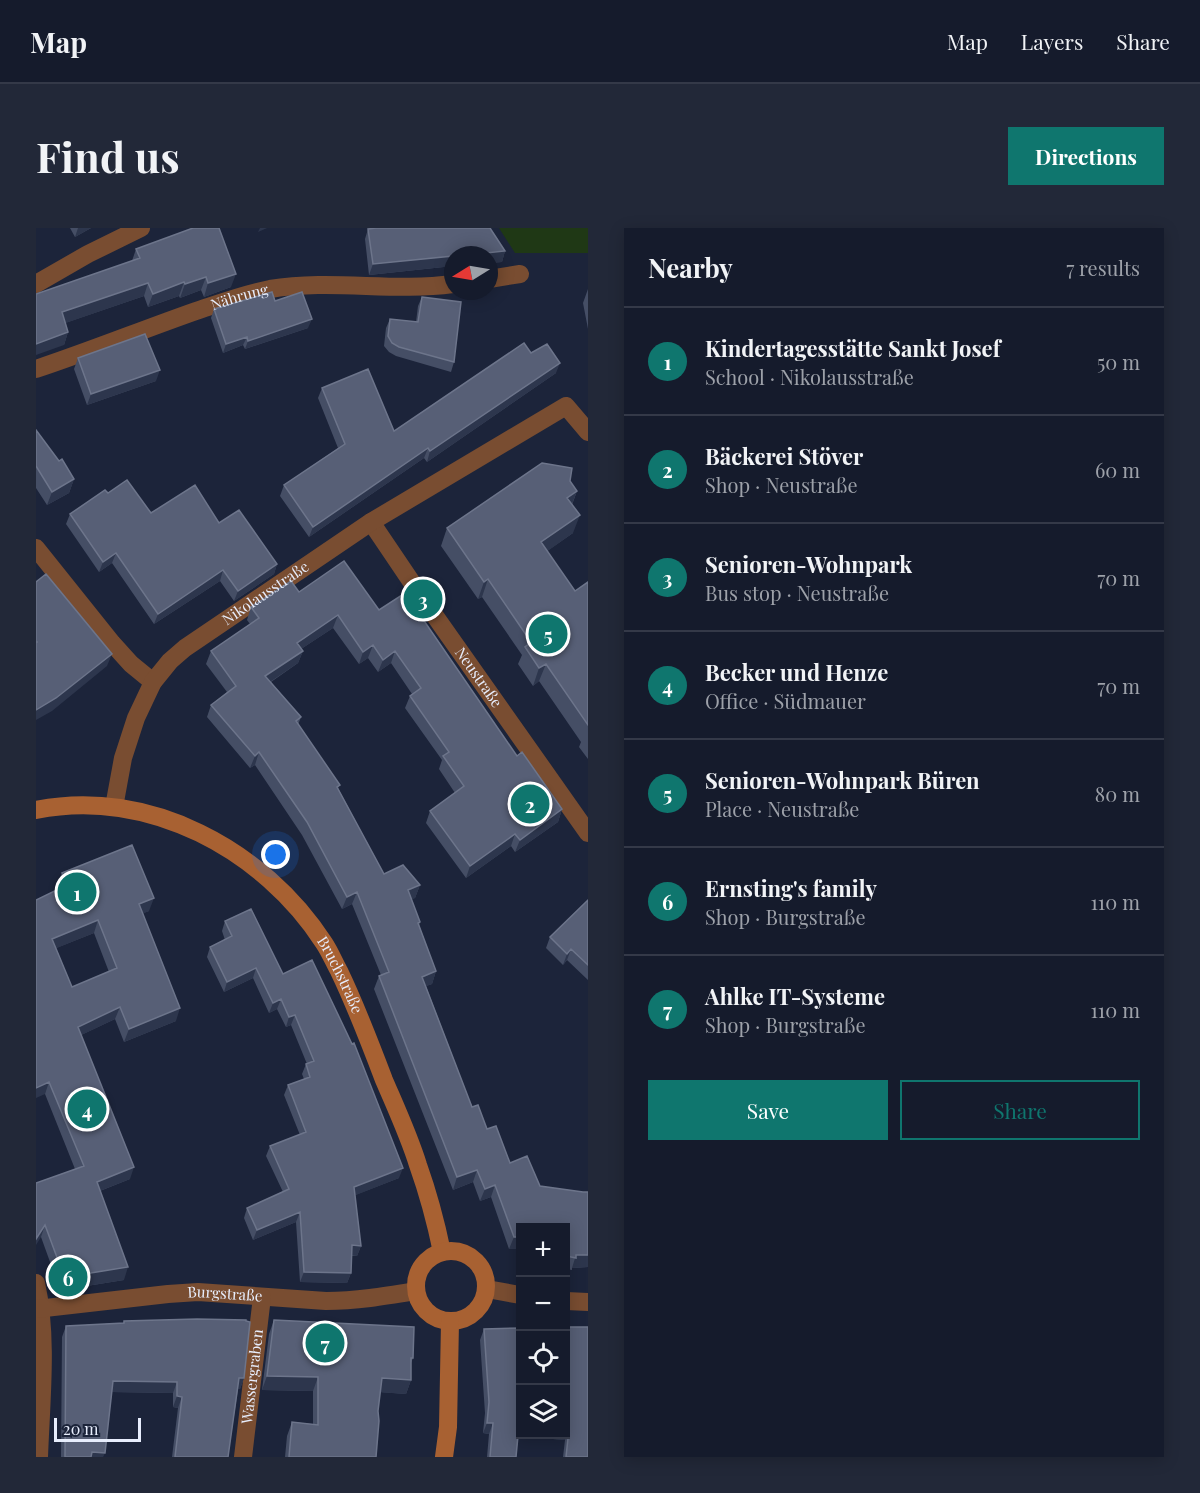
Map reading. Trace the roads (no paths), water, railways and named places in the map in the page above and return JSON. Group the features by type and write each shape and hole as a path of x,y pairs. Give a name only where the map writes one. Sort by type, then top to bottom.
{"main road":[{"path":"36,810 72,805 114,807"},
{"name":"Bruchstraße","path":"114,807 161,817 188,827 214,841 252,864 298,907 325,944 350,995 417,1162 435,1218 442,1252"},
{"path":"442,1252 461,1252 470,1256 483,1270 486,1289 479,1309 471,1316 450,1322 432,1316 424,1309 416,1291 416,1281 419,1271 433,1256 442,1252"},
{"path":"444,1457 448,1427 450,1322"}],"street":[{"path":"36,284 88,254 141,228"},
{"path":"498,278 520,274"},
{"name":"Nährung","path":"36,369 141,330 242,296 270,289 335,284 444,285"},
{"name":"Nikolausstraße","path":"114,807 123,758 136,718 153,682 170,661 185,648 371,522 566,406 588,432"},
{"name":"Neustraße","path":"371,522 588,833"},
{"path":"36,548 112,644 153,682"},
{"path":"36,1282 42,1348 39,1457"},
{"path":"486,1289 516,1293"},
{"name":"Burgstraße","path":"38,1309 198,1292 347,1301 416,1291"},
{"name":"Wassergraben","path":"243,1457 262,1297"},
{"path":"570,1301 588,1302"}],"place":[{"name":"Senioren-Wohnpark","path":"423,599"},
{"name":"Senioren-Wohnpark Büren","path":"548,634"},
{"name":"Bäckerei Stöver","path":"530,804"},
{"name":"Kindertagesstätte Sankt Josef","path":"77,892"},
{"name":"Becker und Henze","path":"87,1109"},
{"name":"Ernsting's family","path":"68,1277"},
{"name":"Ahlke IT-Systeme","path":"325,1343"}]}
